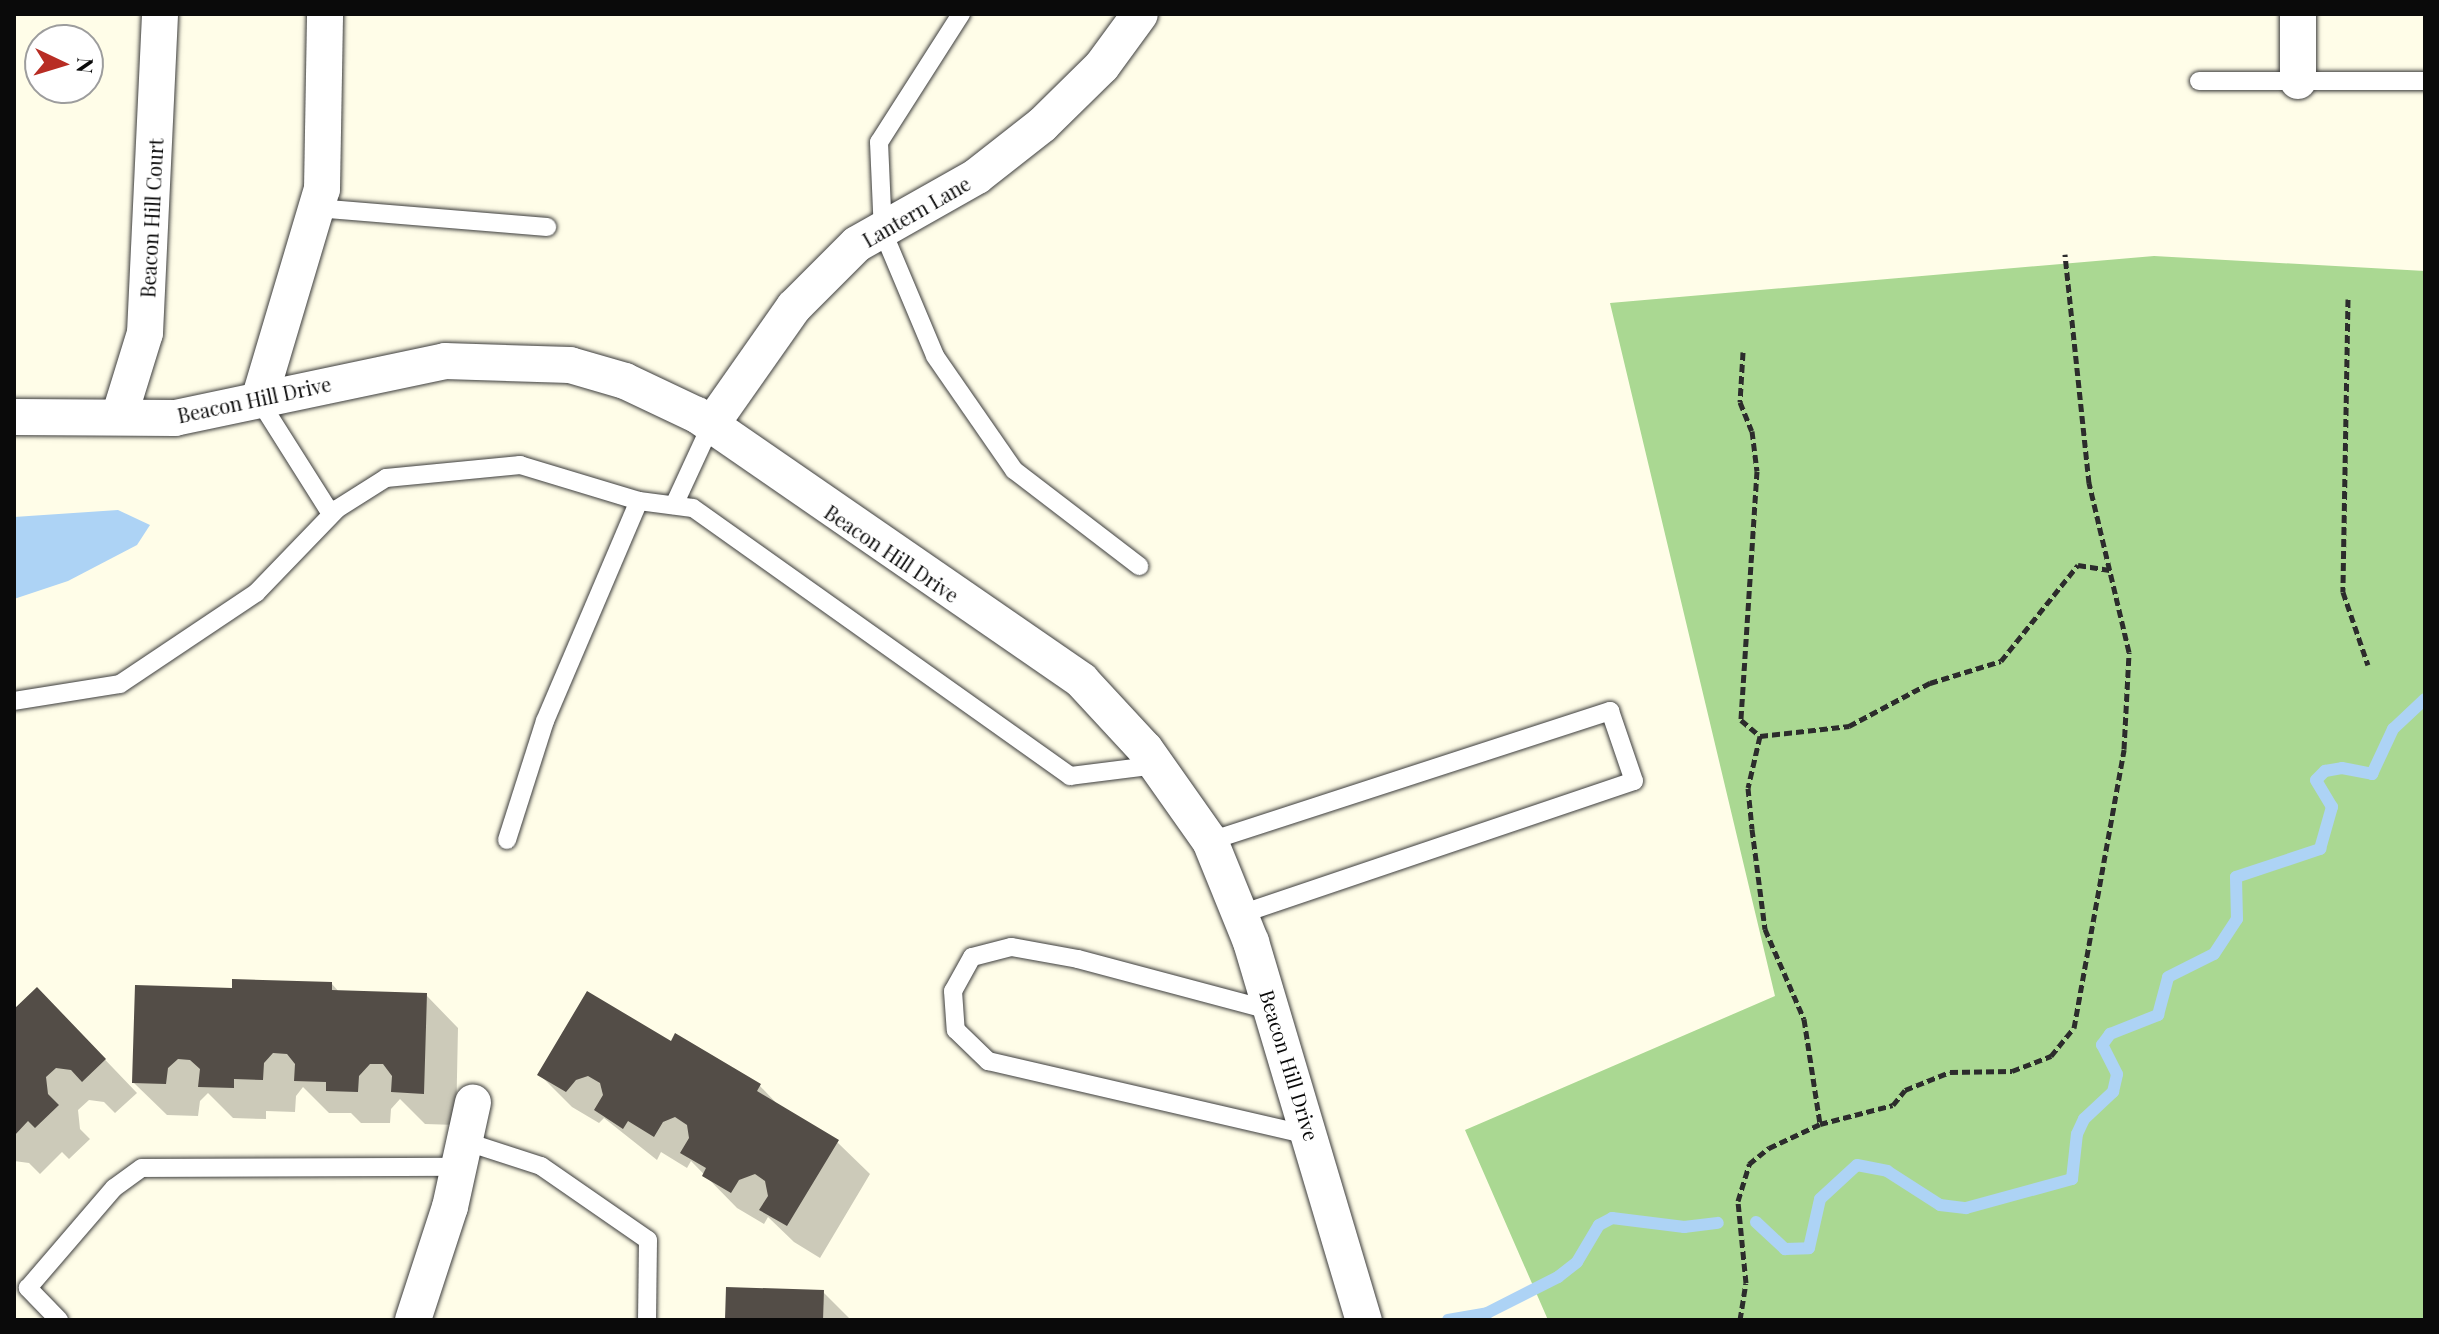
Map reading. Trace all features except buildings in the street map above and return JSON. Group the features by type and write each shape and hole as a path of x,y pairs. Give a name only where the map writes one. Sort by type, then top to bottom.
{"street":[{"name":"Beacon Hill Court","path":"119,417 145,333 160,14"},
{"path":"259,400 322,189 325,14"},
{"name":"Lantern Lane","path":"711,425 794,307 857,244 977,176 1042,125 1102,66 1140,14"},
{"path":"2298,14 2298,81"},
{"name":"Beacon Hill Drive","path":"14,417 175,418 445,361 570,365 625,381 711,425 1081,680 1157,765 1210,841 1240,914 1312,1136 1364,1320"},
{"path":"413,1320 473,1102"}],"lane":[{"path":"961,14 879,142 883,232 935,356 1014,470 1139,566"},
{"path":"2199,81 2425,81"},
{"path":"316,208 547,227"},
{"path":"259,400 331,514"},
{"path":"674,505 711,425"},
{"path":"14,701 120,684 256,593 331,514 386,478 520,465 639,501 693,508 1070,776 1157,765"},
{"path":"507,840 545,721 639,501"},
{"path":"1210,841 1610,711 1634,781 1240,914"},
{"path":"1273,1011 1078,959 1011,947 972,957 953,991 956,1030 988,1061 1312,1136"},
{"path":"59,1320 28,1288 114,1188 142,1168 461,1154 541,1166 648,1240 647,1320"}],"path":[{"path":"1740,1320 1746,1283 1738,1201 1749,1164 1769,1148 1820,1124 1893,1105 1905,1090 1950,1072 2025,1066 2051,1056 2074,1028 2124,749 2129,652 2089,483 2065,254"},
{"path":"2348,299 2343,592 2368,665"},
{"path":"1743,352 1740,402 1752,431 1757,471 1741,720 1760,736 1849,726 1930,683 2001,661 2078,565 2110,570"},
{"path":"1760,736 1748,788 1765,929 1804,1019 1820,1124"}],"green space":[{"path":"2154,256 2425,271 2425,1320 1548,1320 1465,1130 1775,996 1610,303"}],"water":[{"path":"118,510 150,525 137,545 68,581 14,599 14,517"}],"waterway":[{"path":"1756,1222 1785,1249 1809,1248 1820,1199 1857,1165 1887,1171 1940,1205 1966,1208 2072,1179 2077,1134 2084,1119 2113,1092 2117,1074 2102,1045 2110,1034 2158,1015 2168,977 2214,954 2237,919 2236,877 2320,849 2332,807 2316,780 2325,771 2342,768 2372,774 2393,729 2425,699"},
{"path":"1448,1320 1487,1313 1558,1277 1577,1262 1599,1225 1612,1218 1684,1227 1718,1223"}]}
